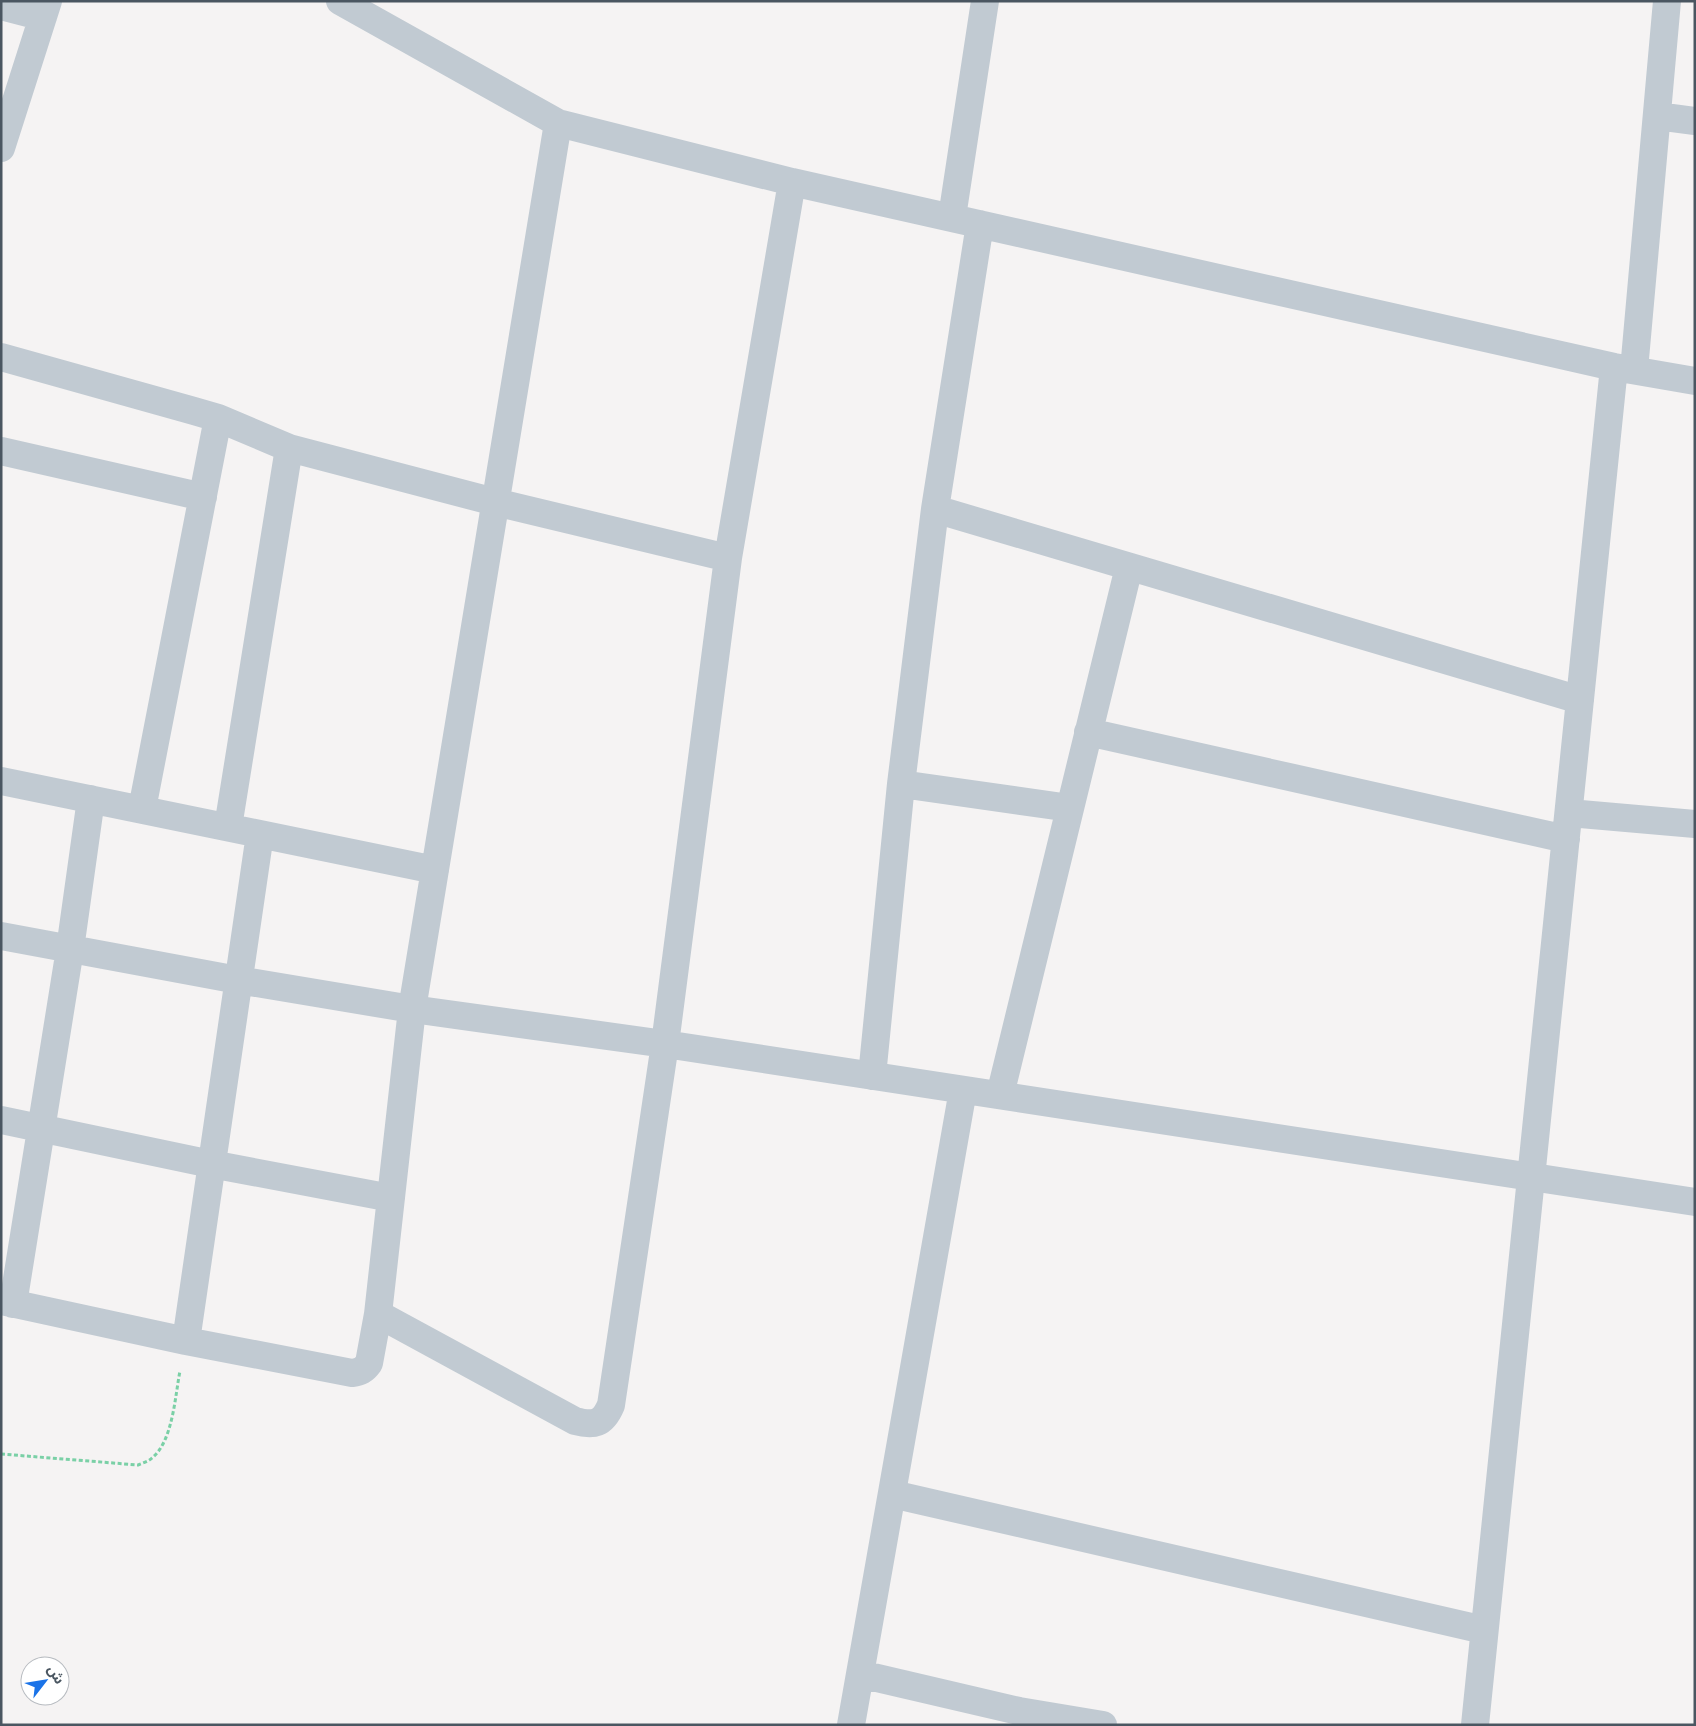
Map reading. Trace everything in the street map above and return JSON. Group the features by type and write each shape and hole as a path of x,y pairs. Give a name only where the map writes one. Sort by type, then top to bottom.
{"street":[{"path":"340,1 558,123 792,182 1624,369 1695,381"},
{"path":"952,217 985,1"},
{"path":"1475,1725 1580,700 1657,116 1667,1"},
{"path":"1,6 45,9 1,148"},
{"path":"1657,116 1695,121"},
{"path":"90,799 70,949 41,1128 7,1303 352,1374 359,1372 369,1363 378,1314 412,1009 558,123"},
{"path":"378,1314 575,1421 589,1425 600,1421 607,1414 611,1405 664,1044 728,558 792,182"},
{"path":"872,1076 901,784 935,509 980,224"},
{"path":"1,358 218,418 289,448 495,502 728,558"},
{"path":"142,809 218,418"},
{"path":"228,827 289,448"},
{"path":"1,450 203,497"},
{"path":"935,509 1580,700"},
{"path":"1000,1095 1129,567"},
{"path":"1088,732 1567,826 1695,824"},
{"path":"1,780 435,870"},
{"path":"901,784 1070,808"},
{"path":"186,1341 260,834"},
{"path":"1,936 238,980 412,1009 664,1044 1695,1202"},
{"path":"851,1725 963,1090"},
{"path":"1,1120 212,1164 391,1198"},
{"path":"892,1494 1484,1630"},
{"path":"860,1674 1018,1718 1103,1725"}],"path":[{"path":"1,1454 138,1465 152,1458 160,1450 168,1431 186,1341"}]}
